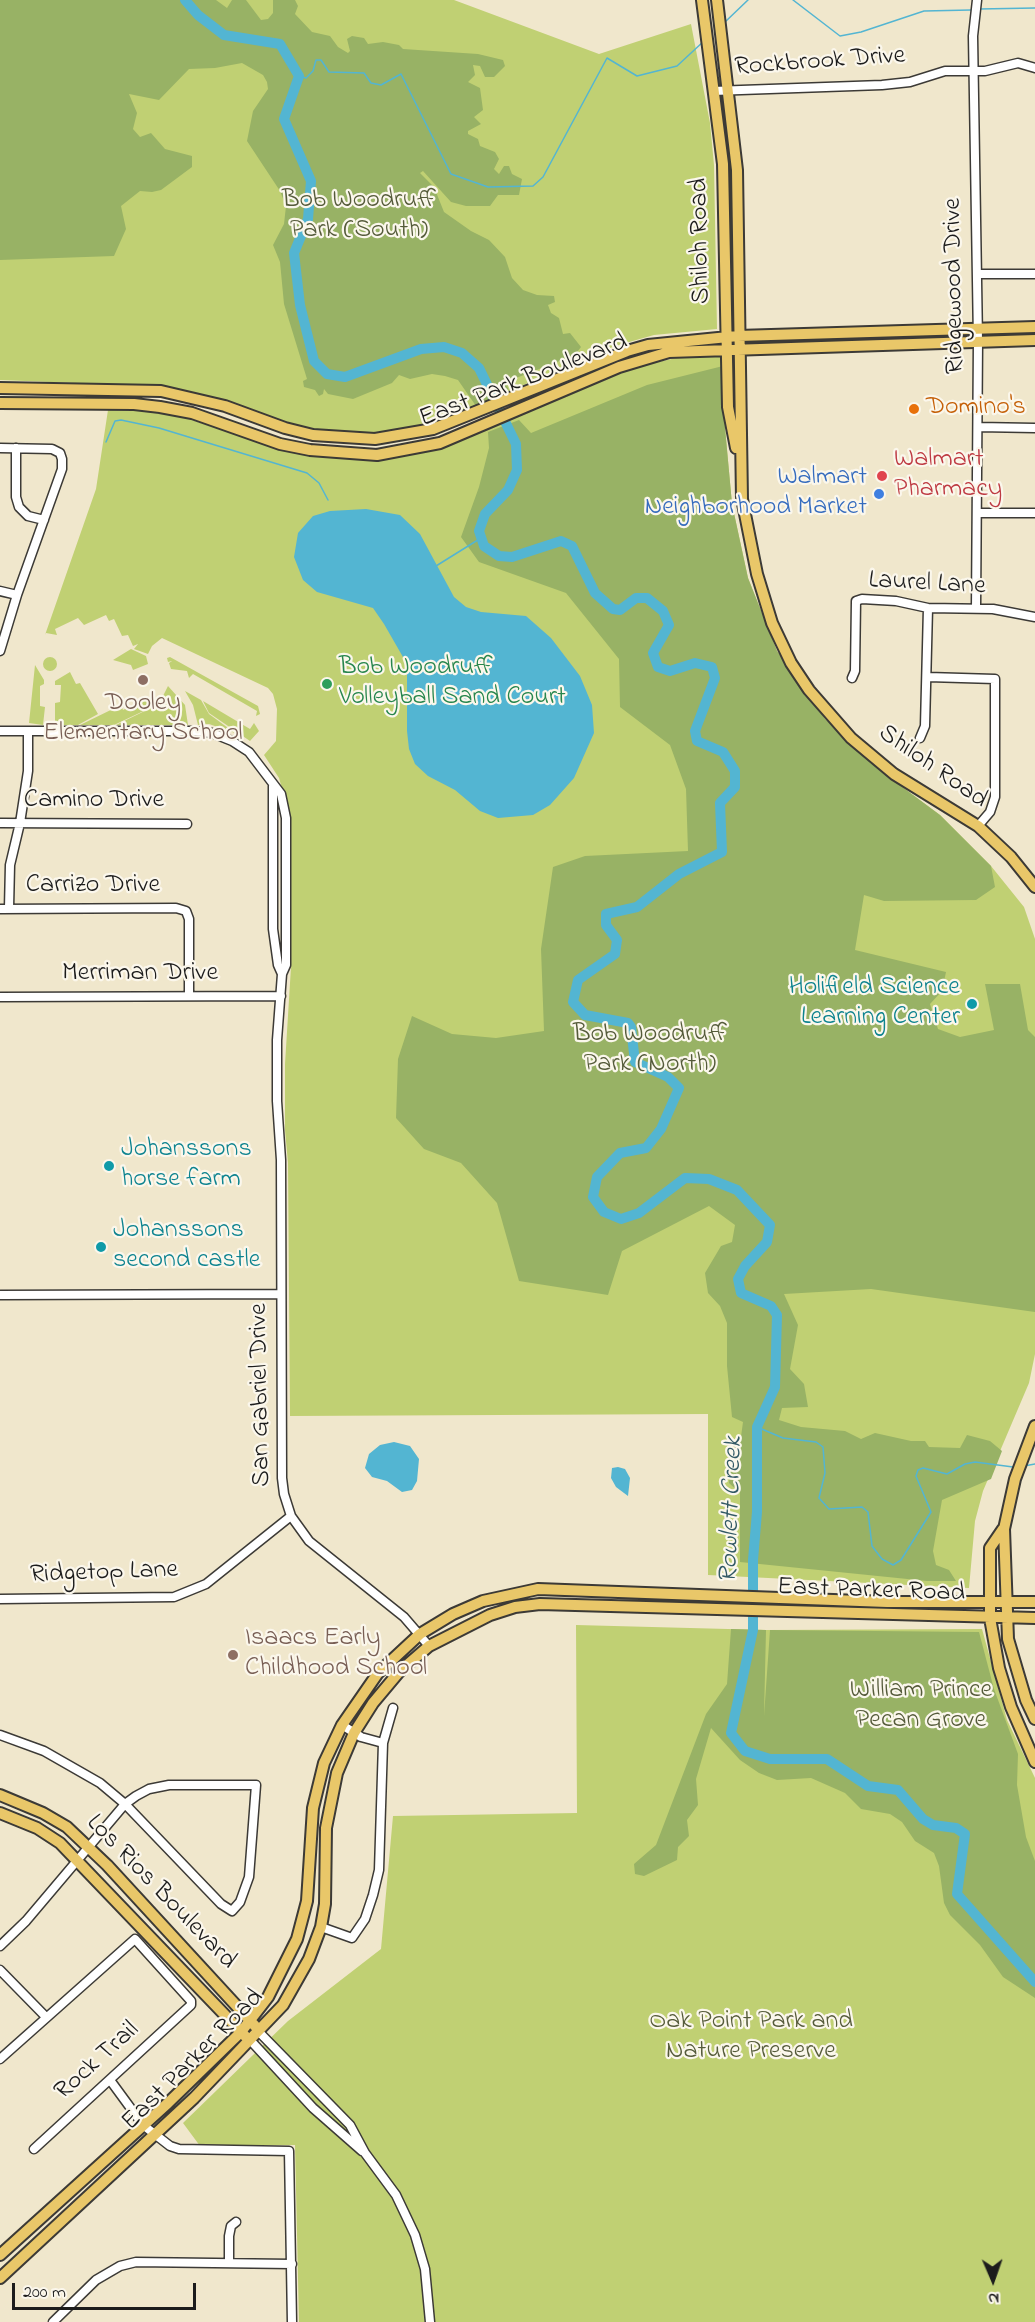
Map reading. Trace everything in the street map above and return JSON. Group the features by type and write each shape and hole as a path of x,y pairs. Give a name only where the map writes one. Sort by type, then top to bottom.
{"main road":[{"name":"Shiloh Road","path":"717,4 737,178 742,480"},
{"name":"Shiloh Road","path":"703,5 723,164 728,407 742,480 750,541 763,597 780,639 809,690 851,738 894,774 978,826 1011,857 1035,887"},
{"name":"East Park Boulevard","path":"0,388 161,391 225,406 285,428 344,438 402,436 433,429 627,351 672,341 738,336 1035,327"},
{"name":"East Park Boulevard","path":"0,403 134,404 160,407 192,413 280,444 345,454 377,454 406,451 440,443 645,358 669,352 1035,340"},
{"path":"1035,1426 1015,1479 1004,1529 1006,1618 1016,1669 1035,1719"},
{"path":"1004,1529 990,1548 990,1618 999,1668 1011,1707 1035,1762"},
{"name":"East Parker Road","path":"0,2255 143,2125 251,2021 275,1985 297,1939 307,1901 317,1790 324,1763 342,1725 378,1673 420,1634 453,1614 493,1599 538,1589 850,1601 990,1604 1035,1602"},
{"path":"565,1589 565,1603"},
{"path":"493,1599 498,1613"},
{"name":"East Parker Road","path":"0,2278 251,2042 292,1991 309,1959 321,1927 325,1904 326,1828 331,1795 354,1733 384,1688 429,1646 460,1628 515,1607 565,1603 850,1614 1035,1618"},
{"name":"Los Rios Boulevard","path":"1,1798 55,1820 90,1848 259,2032"},
{"name":"Los Rios Boulevard","path":"0,1813 37,1828 60,1843 251,2042"},
{"path":"38,2221 48,2233"}],"street":[{"name":"Ridgewood Drive","path":"976,0 978,328 976,608"},
{"name":"Rockbrook Drive","path":"713,91 882,85 910,82 945,71 975,71 1018,63 1035,68"},
{"path":"977,274 1035,274"},
{"path":"978,427 1035,428"},
{"path":"0,448 52,448 61,455 62,470 16,595 0,651"},
{"path":"16,448 16,497 19,507 28,516 44,520"},
{"path":"977,513 1035,513"},
{"path":"0,591 16,595"},
{"name":"Laurel Lane","path":"852,678 855,671 856,601 862,599 928,608 976,608 1035,617"},
{"path":"920,738 925,726 928,608"},
{"path":"928,677 994,679 995,797 990,812 978,826"},
{"name":"San Gabriel Drive","path":"0,731 193,731 212,733 232,741 249,752 263,768 273,786 273,929 278,964 282,974 277,1057 281,1160 282,1478 291,1516 321,1553 404,1617 429,1646"},
{"path":"5,909 10,865 20,823 28,771 28,732"},
{"name":"Camino Drive","path":"0,823 188,824"},
{"name":"Carrizo Drive","path":"5,909 176,908 186,911 189,919 189,996"},
{"name":"Merriman Drive","path":"0,997 281,996"},
{"path":"0,1295 281,1294"},
{"name":"Ridgetop Lane","path":"0,1599 174,1597 206,1584 291,1516"},
{"path":"321,1927 352,1938 361,1926 370,1903 379,1870 383,1743 393,1708"},
{"path":"342,1725 375,1743 383,1743"},
{"path":"0,1735 44,1751 75,1767 125,1804 221,1904 232,1911 240,1902 249,1877 256,1785 169,1785 149,1789 125,1804 26,1921 0,1946"},
{"name":"Rock Trail","path":"34,2149 191,2005 190,2001 135,1939 46,2017"},
{"path":"0,1970 46,2017 0,2059"},
{"name":"Los Rios Boulevard","path":"259,2032 350,2125 365,2153 396,2195 415,2235 425,2269 430,2322"},
{"name":"Los Rios Boulevard","path":"251,2042 313,2108 365,2153"},
{"path":"110,2080 143,2125 154,2135 179,2149 289,2151 292,2322"},
{"path":"229,2262 229,2236 231,2226 236,2222"},
{"path":"53,2322 96,2280 120,2266 148,2260 160,2263 292,2264"}],"green space":[{"name":"Bob Woodruff Park (South)","path":"0,0 454,0 599,54 691,24 710,123 714,165 717,329 654,335 615,346 434,423 403,431 372,434 315,430 286,424 207,396 151,386 0,380"},
{"path":"0,0 216,0 227,8 232,0 246,0 261,20 268,19 273,13 273,0 295,0 298,6 295,14 312,32 330,36 338,47 348,53 350,51 347,39 352,36 364,38 368,44 383,42 399,45 403,49 478,54 503,60 505,66 494,77 485,77 480,66 473,65 475,75 468,82 480,88 483,110 474,117 481,124 468,131 468,134 478,139 480,146 495,152 499,159 494,169 499,174 504,166 509,166 512,174 522,179 519,195 498,195 490,206 466,206 451,202 423,171 420,173 434,187 444,212 471,231 489,240 505,257 512,278 523,290 537,295 554,296 555,302 548,305 551,313 559,318 563,334 570,333 581,347 575,355 511,380 507,385 509,392 476,406 458,380 432,374 410,379 399,375 392,383 353,399 328,394 324,389 323,394 319,396 315,390 304,387 303,381 307,379 284,304 280,262 273,245 284,224 286,206 280,191 247,141 253,111 268,89 267,82 263,75 242,63 215,68 189,69 159,100 129,94 137,113 133,129 140,137 151,133 165,149 192,156 192,167 161,190 140,191 121,206 126,229 114,256 0,260"},
{"name":"Bob Woodruff Park (North)","path":"724,355 724,417 732,504 748,578 777,651 825,719 886,775 940,815 991,866 1024,907 1035,939 1035,1354 1029,1383 983,1491 975,1521 969,1588 708,1575 708,1414 290,1416 288,1163 285,1130 285,1064 291,967 289,813 279,778 264,755 276,741 277,709 273,694 268,688 162,638 152,646 148,654 134,649 138,644 133,646 128,635 122,636 114,619 109,621 106,615 84,625 78,618 55,629 57,635 46,633 45,635 96,489 108,410 146,411 183,417 305,455 379,459 443,448 630,368 681,357"},
{"path":"723,366 724,417 732,504 748,578 777,651 825,719 886,775 940,815 991,866 995,887 976,900 884,901 864,895 855,950 946,972 942,991 930,1004 938,1029 960,1037 994,1030 985,984 1020,984 1028,1030 1035,1037 1035,1312 871,1289 784,1294 798,1325 790,1369 804,1384 808,1407 782,1408 779,1420 801,1427 845,1431 861,1439 875,1433 911,1441 925,1441 929,1447 960,1448 967,1435 990,1441 1002,1451 991,1479 942,1500 933,1551 936,1565 949,1570 956,1581 927,1581 740,1562 740,1493 729,1483 731,1448 740,1444 743,1422 732,1417 727,1366 727,1323 720,1306 708,1293 705,1273 721,1246 732,1242 735,1225 709,1206 622,1251 608,1295 519,1281 497,1203 461,1163 424,1149 396,1118 398,1059 412,1016 452,1034 496,1038 544,1031 541,949 553,867 585,856 688,851 686,789 670,745 620,707 619,659 566,593 479,562 461,537 479,487 489,448 488,432 519,420 531,433 647,385"},
{"path":"131,649 146,656 148,664 133,670 131,665 113,660"},
{"path":"47,657 53,657 57,664 53,671 47,671 43,667 43,661"},
{"path":"170,657 258,706 260,714 256,716 257,711 193,674 189,678 187,671 171,669 169,663 172,661 168,662 167,658"},
{"path":"35,665 44,680 44,684 40,686 40,706 45,707 43,725 29,723"},
{"path":"70,672 76,684 80,683 98,714 78,725 58,725 55,722 55,703 60,702 61,685 55,685 55,681"},
{"path":"168,686 185,705 188,725 116,725 159,704"},
{"path":"185,691 201,700 209,714 235,733 209,724 198,725 193,705"},
{"path":"164,695 152,707 114,725 80,725 121,705 123,710 148,698 150,700"},
{"path":"203,701 250,729 254,723 259,731 250,741 209,713"},
{"name":"Oak Point Park and Nature Preserve","path":"576,1625 766,1630 982,1629 1007,1720 1035,1778 1035,2322 299,2322 295,2145 200,2146 183,2123 288,2021 381,1949 393,1816 577,1813"},
{"name":"William Prince Pecan Grove","path":"731,1629 766,1630 764,1716 770,1630 979,1632 994,1689 1018,1754 1017,1785 1026,1837 1035,1861 1035,1998 1003,1977 980,1945 950,1915 944,1903 939,1866 934,1853 915,1841 902,1822 890,1814 861,1809 845,1793 811,1778 777,1780 759,1773 740,1760 711,1728 696,1779 698,1805 687,1820 689,1836 678,1847 677,1860 644,1876 635,1874 634,1864 656,1845 706,1714 727,1684"}],"water":[{"path":"366,509 400,515 420,534 454,597 466,607 481,612 526,616 551,638 580,676 592,705 594,733 574,778 550,805 533,815 498,818 480,811 455,790 428,776 415,764 409,749 407,731 407,664 384,624 373,608 317,592 303,580 294,557 298,533 313,516 330,511"},
{"path":"394,1442 410,1446 419,1459 417,1481 412,1490 402,1492 387,1481 372,1477 365,1468 369,1454 380,1445"},
{"path":"612,1468 625,1469 630,1478 628,1496 616,1487 611,1478"}],"waterway":[{"name":"Rowlett Creek","path":"185,0 198,15 224,35 280,44 299,76 284,119 311,181 308,219 294,253 300,305 314,361 327,374 345,377 421,349 444,347 462,353 479,368 516,444 517,470 508,490 485,514 479,531 484,546 499,556 512,557 561,541 572,546 595,593 613,609 620,610 636,598 647,598 663,611 669,625 653,653 658,667 670,671 695,663 712,667 715,678 695,731 697,741 723,752 735,771 735,787 720,803 722,852 679,874 637,907 606,914 606,925 617,940 615,954 578,980 573,1002 585,1015 628,1023 631,1027 635,1062 668,1077 679,1088 661,1129 646,1148 620,1153 597,1177 593,1197 604,1212 621,1219 639,1213 685,1178 709,1179 737,1190 770,1225 767,1242 745,1266 738,1279 741,1293 771,1306 777,1315 775,1387 757,1427 753,1630 731,1733 745,1751 770,1759 827,1759 868,1786 898,1790 923,1819 933,1825 956,1828 965,1834 957,1894 1035,1982"},
{"path":"725,22 748,0"},
{"path":"793,0 840,36 861,32 924,11 971,10"},
{"path":"979,9 1035,8"},
{"path":"299,76 306,78 313,71 316,60 321,60 329,72 364,73 371,83 381,85 401,74 451,174 488,187 533,186 543,177 607,58 637,76 677,66 704,41"},
{"path":"106,442 115,421 121,420 159,428 307,473 319,483 328,500"},
{"path":"436,566 481,538"},
{"path":"757,1427 783,1438 816,1442 823,1447 825,1473 819,1498 829,1509 862,1507 868,1512 872,1546 882,1559 893,1565 901,1560 931,1512 916,1476 918,1470 923,1468 947,1474 965,1464 975,1462 1013,1467"},
{"path":"1024,1466 1035,1464"}],"place":[{"name":"Domino's","path":"914,409"},
{"name":"Walmart Pharmacy","path":"882,476"},
{"name":"Walmart Neighborhood Market","path":"879,494"},
{"name":"Dooley Elementary School","path":"143,680"},
{"name":"Bob Woodruff Volleyball Sand Court","path":"327,684"},
{"name":"Holifield Science Learning Center","path":"972,1004"},
{"name":"Johanssons horse farm","path":"109,1166"},
{"name":"Johanssons second castle","path":"101,1247"},
{"name":"Isaacs Early Childhood School","path":"233,1655"}]}
